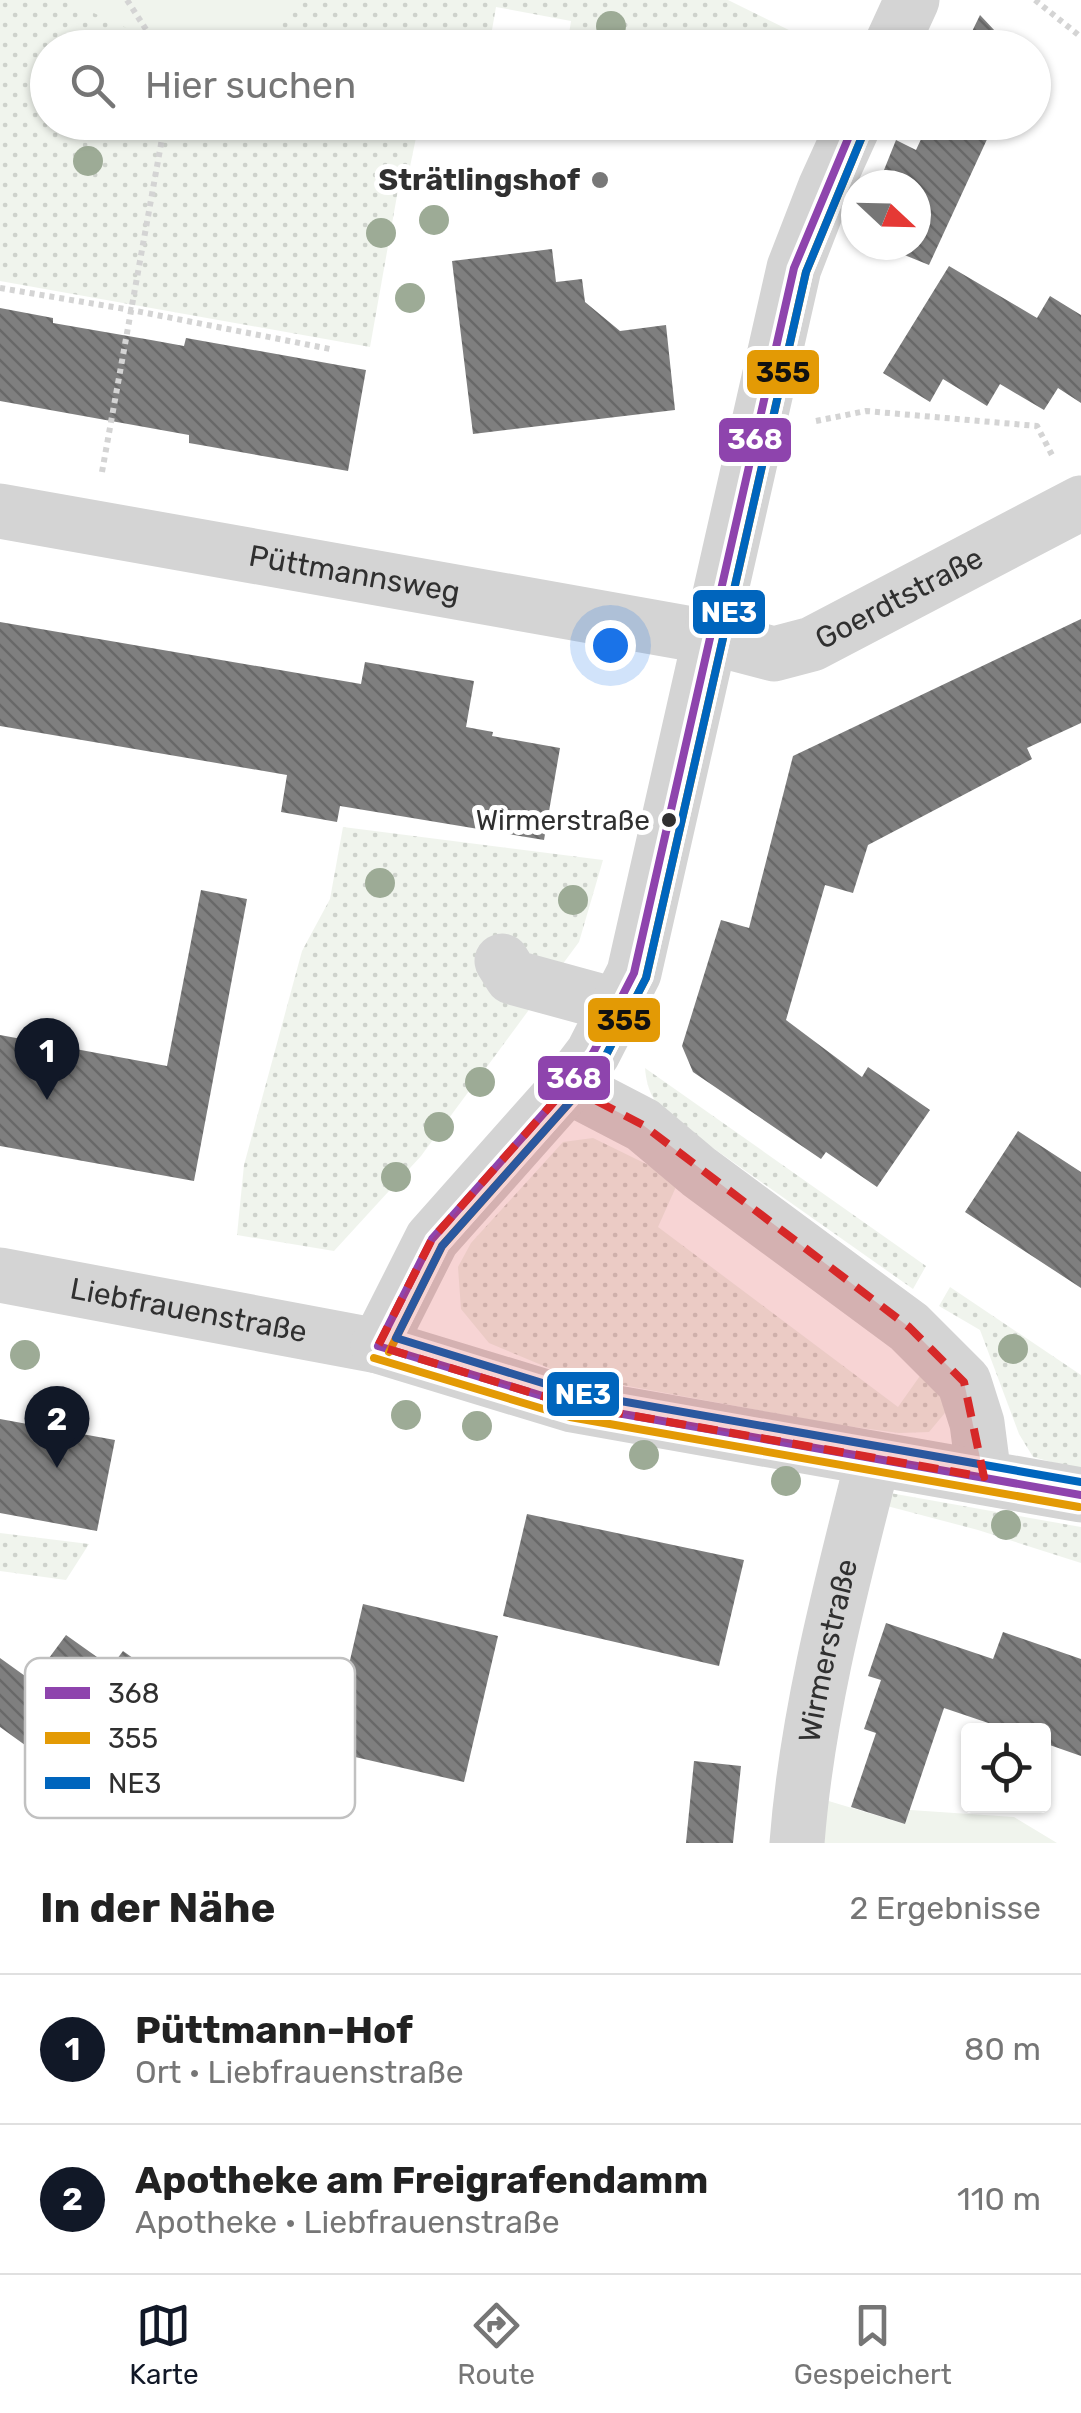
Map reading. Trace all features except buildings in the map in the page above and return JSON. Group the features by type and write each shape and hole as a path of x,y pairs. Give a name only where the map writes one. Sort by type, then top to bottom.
{"street":[{"path":"898,30 912,0"},
{"path":"847,140 794,268 634,973 593,1053 432,1240 378,1346 572,1405 1081,1495"},
{"name":"Goerdtstraße","path":"709,637 774,654 812,644 1081,503"},
{"name":"Püttmannsweg","path":"0,511 709,637"},
{"path":"502,961 512,977 618,1006"},
{"path":"568,1086 643,1125 699,1172 909,1326 964,1382 978,1423 984,1477"},
{"name":"Liebfrauenstraße","path":"0,1275 378,1346"},
{"name":"Wirmerstraße","path":"798,1843 802,1789 840,1589 873,1460"}],"path":[{"path":"126,0 146,30"},
{"path":"1036,0 1081,37"},
{"path":"114,409 162,140"},
{"path":"0,288 330,349"},
{"path":"800,424 866,411 1037,426"}],"highlighted area":[{"path":"568,1086 643,1125 909,1327 964,1382 984,1477 572,1405 378,1346 432,1239"}],"shaded area":[{"path":"0,0 728,0 789,30 570,30 571,21 496,7 492,30 30,30 30,140 416,140 405,191 398,190 370,347 0,281"},
{"path":"65,0 303,0 265,30 131,30"},
{"path":"343,827 603,860 579,942 421,1156 334,1251 237,1235 244,1165 302,951 330,899"},
{"path":"645,1068 926,1266 913,1289 672,1119 652,1096"},
{"path":"593,1138 679,1180 658,1227 898,1407 927,1366 949,1408 929,1432 899,1433 832,1424 563,1374 489,1343 461,1309 458,1267 471,1243 563,1142"},
{"path":"950,1287 1081,1375 1081,1470 1033,1457 1019,1434 980,1330 939,1306"},
{"path":"890,1493 1081,1527 1081,1563 887,1506"},
{"path":"0,1533 89,1544 66,1580 0,1571"},
{"path":"822,1799 905,1824 910,1810 1014,1817 1057,1843 818,1843"}],"transit line":[{"name":"368","path":"378,1346 432,1239 568,1086 593,1053 634,973 794,268 847,140"},
{"name":"355","path":"389,1352 442,1246 603,1061 646,978 806,272 861,140"},
{"name":"NE3","path":"861,140 806,272 646,978 603,1061 442,1246 396,1338 575,1393 1081,1482"},
{"name":"368","path":"378,1346 572,1405 1081,1495"},
{"name":"355","path":"374,1358 570,1417 1079,1507"}],"place":[{"name":"Strätlingshof","path":"600,180"},
{"name":"Wirmerstraße","path":"669,820"},
{"name":"Püttmann-Hof","path":"47,1100"},
{"name":"Apotheke am Freigrafendamm","path":"57,1468"}]}
